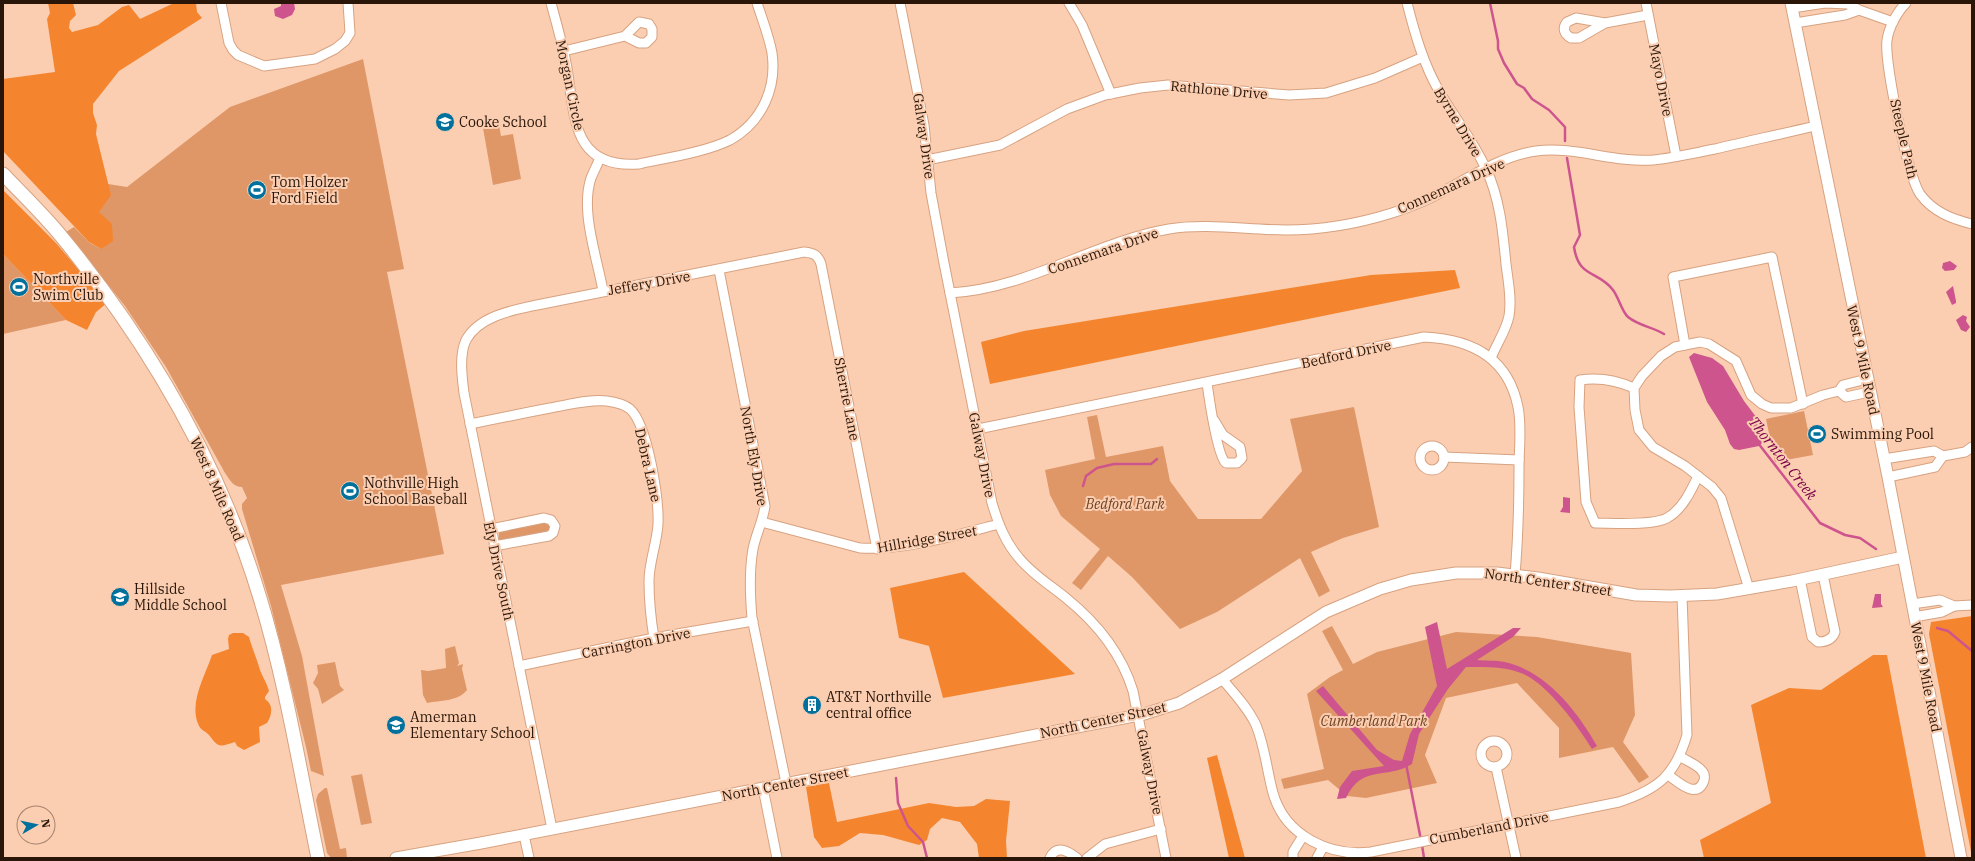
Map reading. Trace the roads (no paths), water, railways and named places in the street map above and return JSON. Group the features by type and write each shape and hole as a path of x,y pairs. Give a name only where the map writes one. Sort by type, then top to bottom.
{"main road":[{"name":"West 8 Mile Road","path":"3,174 60,234 126,322 154,364 192,433 222,494 251,568 273,641 285,692 318,858"}],"street":[{"path":"221,3 229,43 233,50 238,55 264,66 315,59 335,49 345,41 350,33 348,3"},
{"name":"Morgan Circle","path":"551,3 564,51 576,127 586,145 600,158 613,163 626,165 639,164 723,143 749,126 762,109 769,94 772,78 772,51 757,3"},
{"name":"Galway Drive","path":"900,3 924,125 931,193 992,504 1007,542 1019,558 1097,626 1119,656 1128,674 1138,716 1166,858"},
{"path":"1069,3 1088,39 1111,94"},
{"name":"Byrne Drive","path":"1407,3 1423,57 1439,90 1486,169 1496,198 1505,249 1510,298 1509,315 1502,336 1491,358"},
{"name":"Mayo Drive","path":"1646,3 1676,156"},
{"path":"1791,6 1825,3 1848,4 1859,10 1893,22"},
{"name":"Steeple Path","path":"1906,3 1900,8 1893,22 1888,36 1887,56 1912,178 1923,198 1938,212 1972,224"},
{"name":"West 9 Mile Road","path":"1791,6 1869,392 1888,477 1961,858"},
{"path":"1795,23 1845,16 1859,10"},
{"path":"1605,23 1648,15"},
{"path":"564,51 625,36"},
{"name":"Rathlone Drive","path":"927,160 1000,145 1067,109 1111,94 1168,84 1289,95 1326,93 1375,78 1423,57"},
{"name":"Connemara Drive","path":"950,293 982,289 1010,282 1136,237 1171,229 1190,227 1316,229 1359,222 1393,212 1435,196 1486,169 1536,151 1569,150 1640,160 1653,160 1816,126"},
{"path":"600,158 591,178 588,202 591,232 603,291"},
{"name":"Jeffery Drive","path":"488,320 512,311 603,291 719,270 804,252 812,252"},
{"name":"Sherrie Lane","path":"812,252 819,258 821,264 877,549"},
{"path":"1685,345 1673,277 1772,257 1803,404"},
{"name":"North Ely Drive","path":"719,270 765,506 762,522 753,548 750,576 753,621 786,783"},
{"name":"Ely Drive South","path":"488,320 470,335 466,341 463,353 462,376 494,546 552,829"},
{"name":"Bedford Drive","path":"978,429 1207,383 1424,337 1460,341 1474,346 1491,358 1505,374 1514,390 1520,421 1515,575"},
{"path":"1749,590 1724,505 1717,492 1698,476 1653,447 1639,430 1635,410 1634,388 1642,376 1661,356 1675,347 1705,342 1733,358 1739,365 1751,395 1766,407 1784,409 1803,404 1839,391 1843,385 1867,379"},
{"path":"1634,388 1617,381 1594,378 1580,380 1579,408 1586,502 1595,523 1653,522 1665,519 1671,515 1685,500 1698,476"},
{"path":"1207,383 1221,458 1226,463 1237,463 1242,458 1240,447 1223,435 1214,420"},
{"path":"1839,391 1846,397 1869,392"},
{"name":"Debra Lane","path":"470,424 593,401 619,403 633,412 639,422 644,438 655,487 658,510 658,527 649,580 651,620 654,638"},
{"path":"1884,459 1934,450 1943,456 1970,452"},
{"path":"1888,477 1935,467 1943,456"},
{"path":"1444,457 1519,460"},
{"path":"491,529 544,518 551,520 554,524 554,531 549,536 494,546"},
{"name":"Hillridge Street","path":"762,522 860,548 877,549 926,541 999,524"},
{"name":"North Center Street","path":"396,858 524,835 1138,716 1179,703 1222,679 1326,612 1380,589 1411,580 1456,573 1482,572 1515,575 1636,595 1682,596 1749,590 1903,557"},
{"path":"1800,579 1812,637 1818,642 1825,642 1831,638 1835,632 1823,574"},
{"name":"Cumberland Drive","path":"1222,679 1245,707 1256,725 1278,804 1289,822 1303,836 1323,847 1341,852 1366,852 1619,802 1649,791 1668,775 1681,757 1687,735 1682,596"},
{"path":"1912,604 1940,600 1954,606"},
{"path":"1914,617 1942,612 1954,606 1972,605"},
{"name":"Carrington Drive","path":"519,666 654,638 753,621"},
{"path":"1668,775 1690,789 1698,789 1703,784 1704,777 1702,771 1681,757"},
{"path":"1496,767 1510,824 1516,858"},
{"path":"763,788 777,858"},
{"path":"1087,858 1105,844 1161,829"},
{"path":"524,835 529,858"},
{"path":"1293,858 1293,852 1303,836"},
{"path":"1317,858 1323,847"},
{"path":"1050,858 1056,850 1064,850 1077,858"}],"waterway":[{"name":"Thornton Creek","path":"1490,3 1498,41 1498,49 1504,63 1517,84 1524,88 1532,99 1549,110 1565,127 1565,141"},
{"name":"Thornton Creek","path":"1567,158 1580,235 1574,247 1576,257 1585,269 1601,279 1613,290 1628,317 1664,334"},
{"name":"Thornton Creek","path":"1758,443 1820,523 1845,535 1860,538 1876,549"},
{"path":"1083,486 1086,476 1097,468 1114,464 1151,464 1157,459"},
{"name":"Thornton Creek","path":"1937,628 1948,631 1972,651"},
{"path":"1406,764 1421,840"},
{"path":"896,778 898,803 908,826 923,842 927,858"},
{"path":"1422,845 1424,858"}],"place":[{"name":"Cooke School","path":"445,122"},
{"name":"Tom Holzer Ford Field","path":"257,190"},
{"name":"Northville Swim Club","path":"19,287"},
{"name":"Swimming Pool","path":"1817,434"},
{"name":"Nothville High School Baseball","path":"350,491"},
{"name":"Hillside Middle School","path":"120,597"},
{"name":"AT&T Northville central office","path":"812,705"},
{"name":"Amerman Elementary School","path":"396,725"}],"park label":[{"name":"Bedford Park","path":"1125,504"},
{"name":"Cumberland Park","path":"1374,721"}]}
